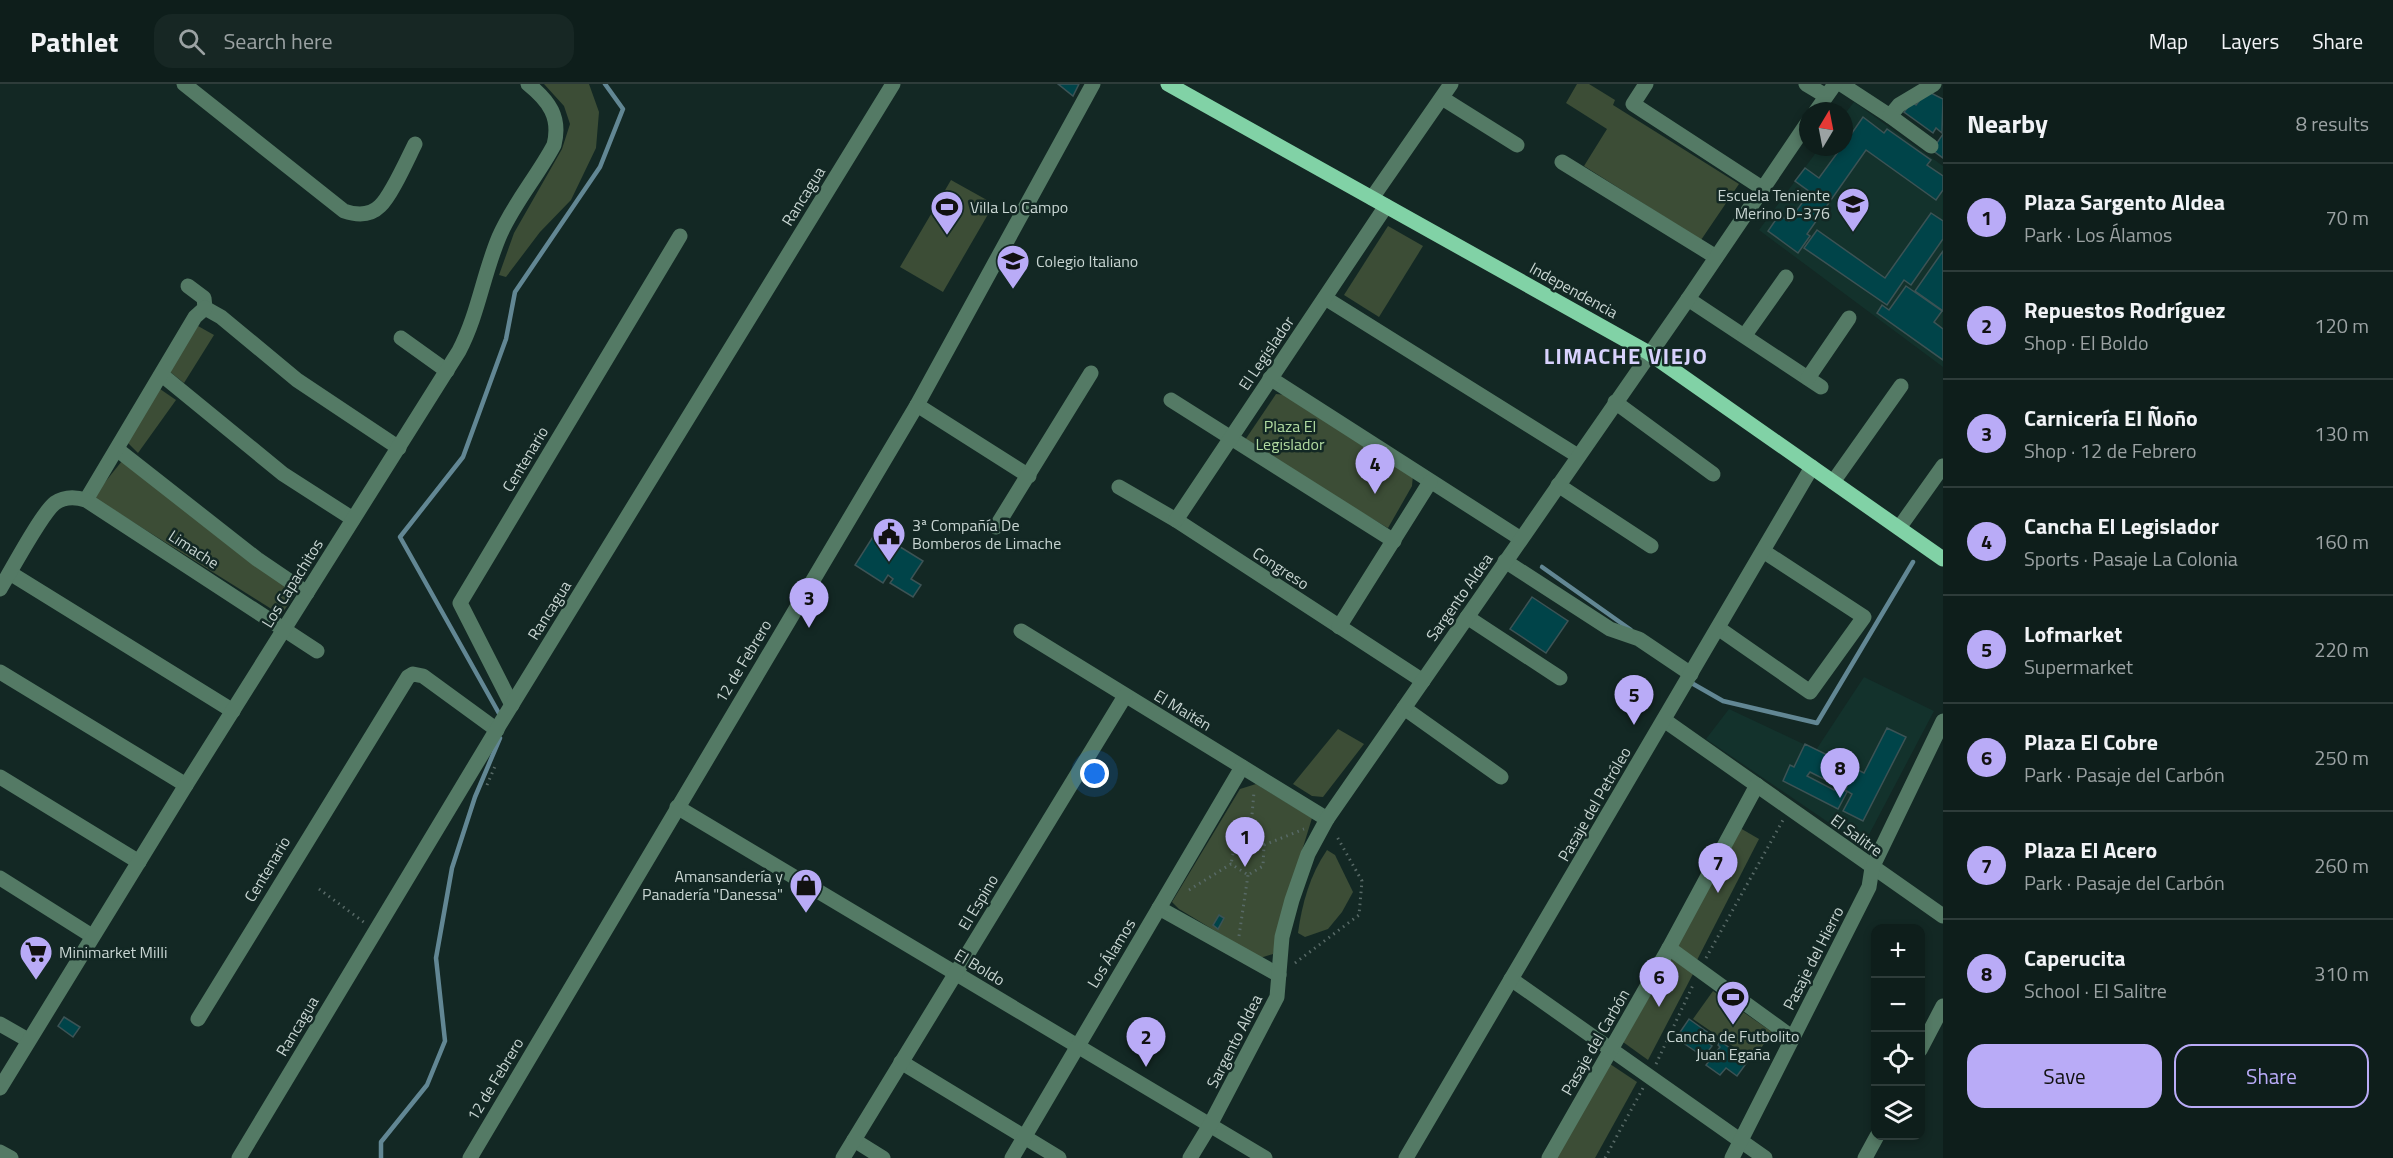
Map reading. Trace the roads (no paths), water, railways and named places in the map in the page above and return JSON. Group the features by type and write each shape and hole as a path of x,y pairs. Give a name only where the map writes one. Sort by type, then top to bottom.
{"main road":[{"name":"Independencia","path":"1168,84 1649,353 1943,559"}],"street":[{"path":"183,84 344,211 368,213 381,205 415,144"},
{"name":"Rancagua","path":"239,1158 503,719 893,84"},
{"name":"12 de Febrero","path":"470,1158 917,405 1093,84"},
{"path":"1372,198 1451,84"},
{"path":"1646,84 1633,104 1762,188"},
{"path":"1806,84 1830,90"},
{"path":"1841,84 1931,146"},
{"path":"1890,116 1899,105 1936,84 1943,88"},
{"name":"Los Capachitos","path":"0,1088 92,936 399,448 468,334 499,237 515,206 554,145 555,119 546,100 529,85"},
{"path":"1442,99 1517,145"},
{"name":"Sargento Aldea","path":"1190,1158 1210,1125 1277,997 1282,937 1292,900 1308,854 1327,819 1688,299 1799,135"},
{"path":"1562,162 1716,257"},
{"name":"El Legislador","path":"1176,520 1386,206"},
{"name":"Centenario","path":"503,719 460,603 680,236"},
{"path":"1745,335 1786,277"},
{"path":"188,286 204,298 205,308"},
{"path":"1325,298 1578,456"},
{"path":"1688,299 1815,382 1849,318"},
{"path":"0,589 49,509 56,502 70,497 86,500 118,450 195,317 205,308"},
{"path":"205,308 220,317 297,380 399,448"},
{"path":"401,338 447,371"},
{"path":"996,527 1091,373"},
{"path":"162,375 283,474 353,519"},
{"path":"1270,378 1521,539"},
{"path":"1833,482 1901,386"},
{"path":"1172,400 1394,541"},
{"path":"1615,402 1713,474"},
{"path":"917,405 1029,476"},
{"path":"118,450 257,559 307,593"},
{"path":"1899,528 1943,466"},
{"name":"Pasaje del Petróleo","path":"1406,1158 1812,467"},
{"path":"1339,627 1430,482"},
{"path":"1558,485 1651,546"},
{"name":"Congreso","path":"1119,487 1176,520 1423,681"},
{"name":"Limache","path":"86,500 317,651"},
{"path":"1718,628 1810,692 1864,617 1763,551"},
{"path":"1505,561 1610,629 1639,639 1688,678"},
{"path":"9,573 232,711"},
{"path":"1467,617 1560,678"},
{"name":"El Maitén","path":"1021,631 1327,819"},
{"path":"0,672 186,785"},
{"name":"Centenario","path":"198,1019 408,677 413,674 423,676 503,719"},
{"name":"El Espino","path":"843,1158 1125,696"},
{"path":"1404,708 1501,777"},
{"name":"El Salitre","path":"1664,720 1943,916"},
{"name":"Pasaje del Hierro","path":"1732,1158 1869,886 1872,868 1943,721"},
{"name":"Los Álamos","path":"1012,1158 1159,908 1249,771"},
{"path":"0,777 139,862"},
{"name":"Pasaje del Carbón","path":"1550,1158 1669,948 1757,785"},
{"name":"El Boldo","path":"677,807 1265,1158"},
{"path":"0,878 92,936"},
{"path":"1159,908 1280,975"},
{"path":"1669,948 1793,1038"},
{"path":"1511,979 1765,1158"},
{"path":"1925,1040 1943,1006"},
{"path":"0,1024 28,1040"},
{"path":"901,1062 1059,1158"},
{"path":"854,1140 883,1158"},
{"path":"1865,1158 1875,1140"},
{"path":"0,1152 11,1158"}],"waterway":[{"path":"501,717 400,537 463,457 506,339 515,292 600,167 623,109 605,84"},
{"path":"1688,681 1723,701 1817,723 1913,562"},
{"path":"1542,567 1631,630"},
{"path":"381,1158 381,1142 427,1085 445,1041 436,958 452,868 475,797 500,738"}],"place":[{"name":"Escuela Teniente Merino D-376","path":"1853,233"},
{"name":"Villa Lo Campo","path":"947,236"},
{"name":"Colegio Italiano","path":"1013,290"},
{"name":"Cancha El Legislador","path":"1375,494"},
{"name":"3ª Compañía De Bomberos de Limache","path":"889,563"},
{"name":"Carnicería El Ñoño","path":"809,628"},
{"name":"Lofmarket","path":"1634,725"},
{"name":"Caperucita","path":"1840,798"},
{"name":"Plaza Sargento Aldea","path":"1245,867"},
{"name":"Plaza El Acero","path":"1718,893"},
{"name":"Amansandería y Panadería \"Danessa\"","path":"806,914"},
{"name":"Minimarket Milli","path":"36,981"},
{"name":"Plaza El Cobre","path":"1659,1007"},
{"name":"Cancha de Futbolito Juan Egaña","path":"1733,1026"},
{"name":"Repuestos Rodríguez","path":"1146,1067"}],"district":[{"name":"LIMACHE VIEJO","path":"1626,356"}],"park label":[{"name":"Plaza El Legislador","path":"1290,435"}]}
